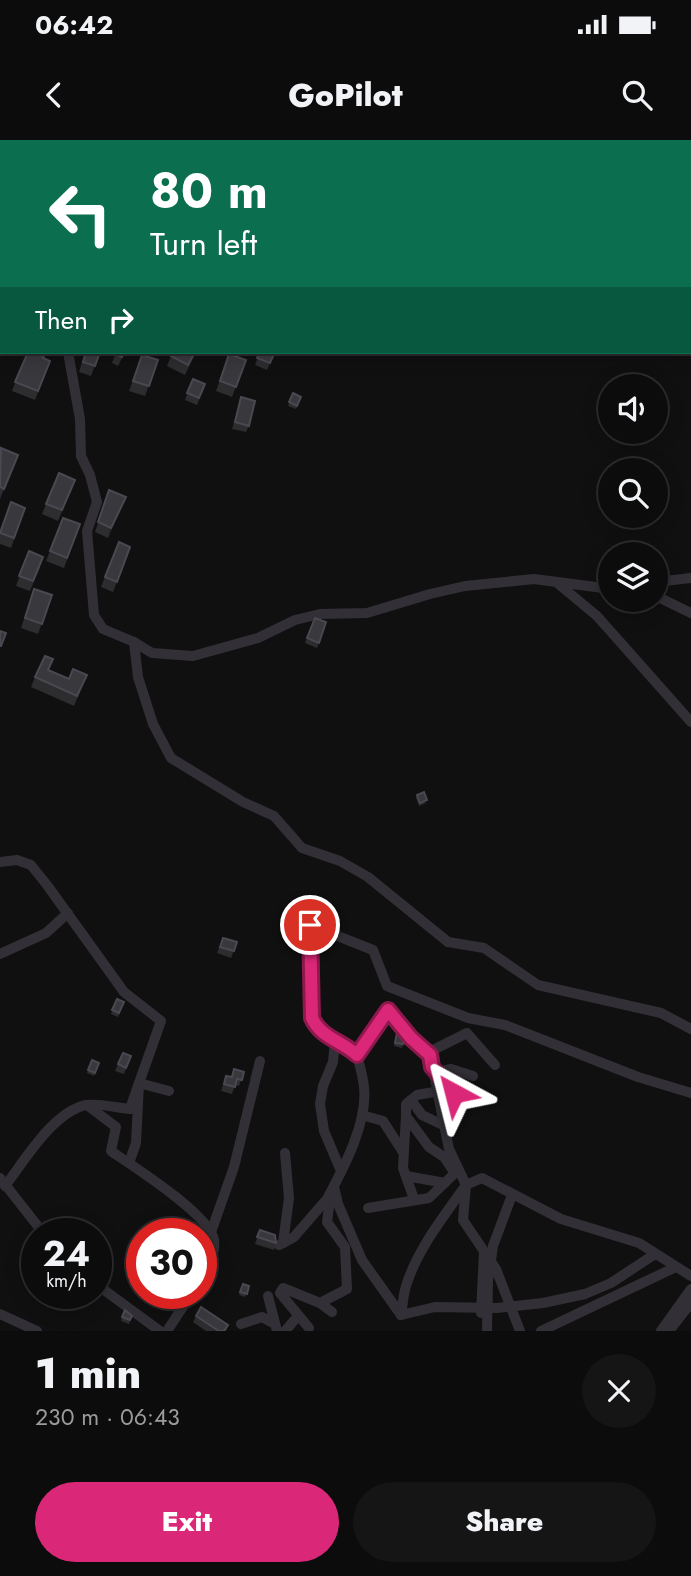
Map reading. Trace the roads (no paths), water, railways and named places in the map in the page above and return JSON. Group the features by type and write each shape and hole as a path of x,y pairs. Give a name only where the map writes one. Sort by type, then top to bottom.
{"street":[{"path":"68,354 80,419 81,456 90,475 97,502 88,531 94,615 103,629 152,653 193,656 258,638 295,620 320,614 367,613 465,586 534,579 598,587"},
{"path":"668,581 691,578"},
{"path":"554,580 597,616 691,722"},
{"path":"668,602 691,613"},
{"path":"134,642 138,677 153,724 171,758 224,791 274,816 302,848 340,861 368,877 448,942 484,948 538,985 661,1013 691,1029"},
{"path":"0,862 17,860 30,865 124,992 161,1021 130,1109 87,1105 64,1115 3,1182 31,1218"},
{"path":"0,954 46,933 68,913"},
{"path":"285,1153 289,1198 281,1244 294,1237 334,1187 353,1146 362,1115 365,1089 357,1055 345,1044 335,1041 317,1028 312,1018 310,925 373,950 387,986 468,1017 505,1025 638,1077 691,1093"},
{"path":"357,1055 388,1010 411,1038 430,1055 449,1149 466,1185 463,1220 492,1264 520,1331"},
{"path":"426,1053 467,1033 495,1065"},
{"path":"335,1041 333,1062 323,1086 320,1104 324,1131 341,1171"},
{"path":"216,1218 237,1155 260,1061"},
{"path":"435,1070 452,1069 473,1076"},
{"path":"435,1070 454,1093 468,1101"},
{"path":"139,1083 169,1091"},
{"path":"129,1163 136,1143 139,1083"},
{"path":"414,1199 403,1168 405,1104 418,1095 439,1091"},
{"path":"411,1100 422,1115 443,1125"},
{"path":"87,1105 116,1127 111,1151 184,1203 198,1218"},
{"path":"362,1115 383,1121 405,1118"},
{"path":"405,1118 429,1147 444,1157 466,1185"},
{"path":"383,1121 404,1153"},
{"path":"368,1208 429,1198 455,1173"},
{"path":"406,1176 445,1183"},
{"path":"401,1315 406,1285 432,1232 466,1185 482,1178 561,1219 639,1243 691,1276"},
{"path":"334,1187 338,1204 362,1260 401,1315"},
{"path":"481,1331 493,1246 512,1195"},
{"path":"327,1199 338,1204"},
{"path":"320,1303 347,1289 345,1247 327,1222 330,1207 327,1199"},
{"path":"484,1252 487,1331"},
{"path":"401,1315 435,1307 543,1303 585,1294 611,1283 656,1254"},
{"path":"541,1331 676,1267"},
{"path":"310,1330 279,1293 283,1288 320,1303 332,1312"},
{"path":"661,1331 691,1289"},
{"path":"112,1296 154,1329"},
{"path":"268,1296 276,1328"},
{"path":"669,1331 691,1303"},
{"path":"167,1331 181,1309"},
{"path":"0,1314 37,1331"},
{"path":"241,1324 262,1317 276,1328"},
{"path":"285,1331 298,1317"}]}
